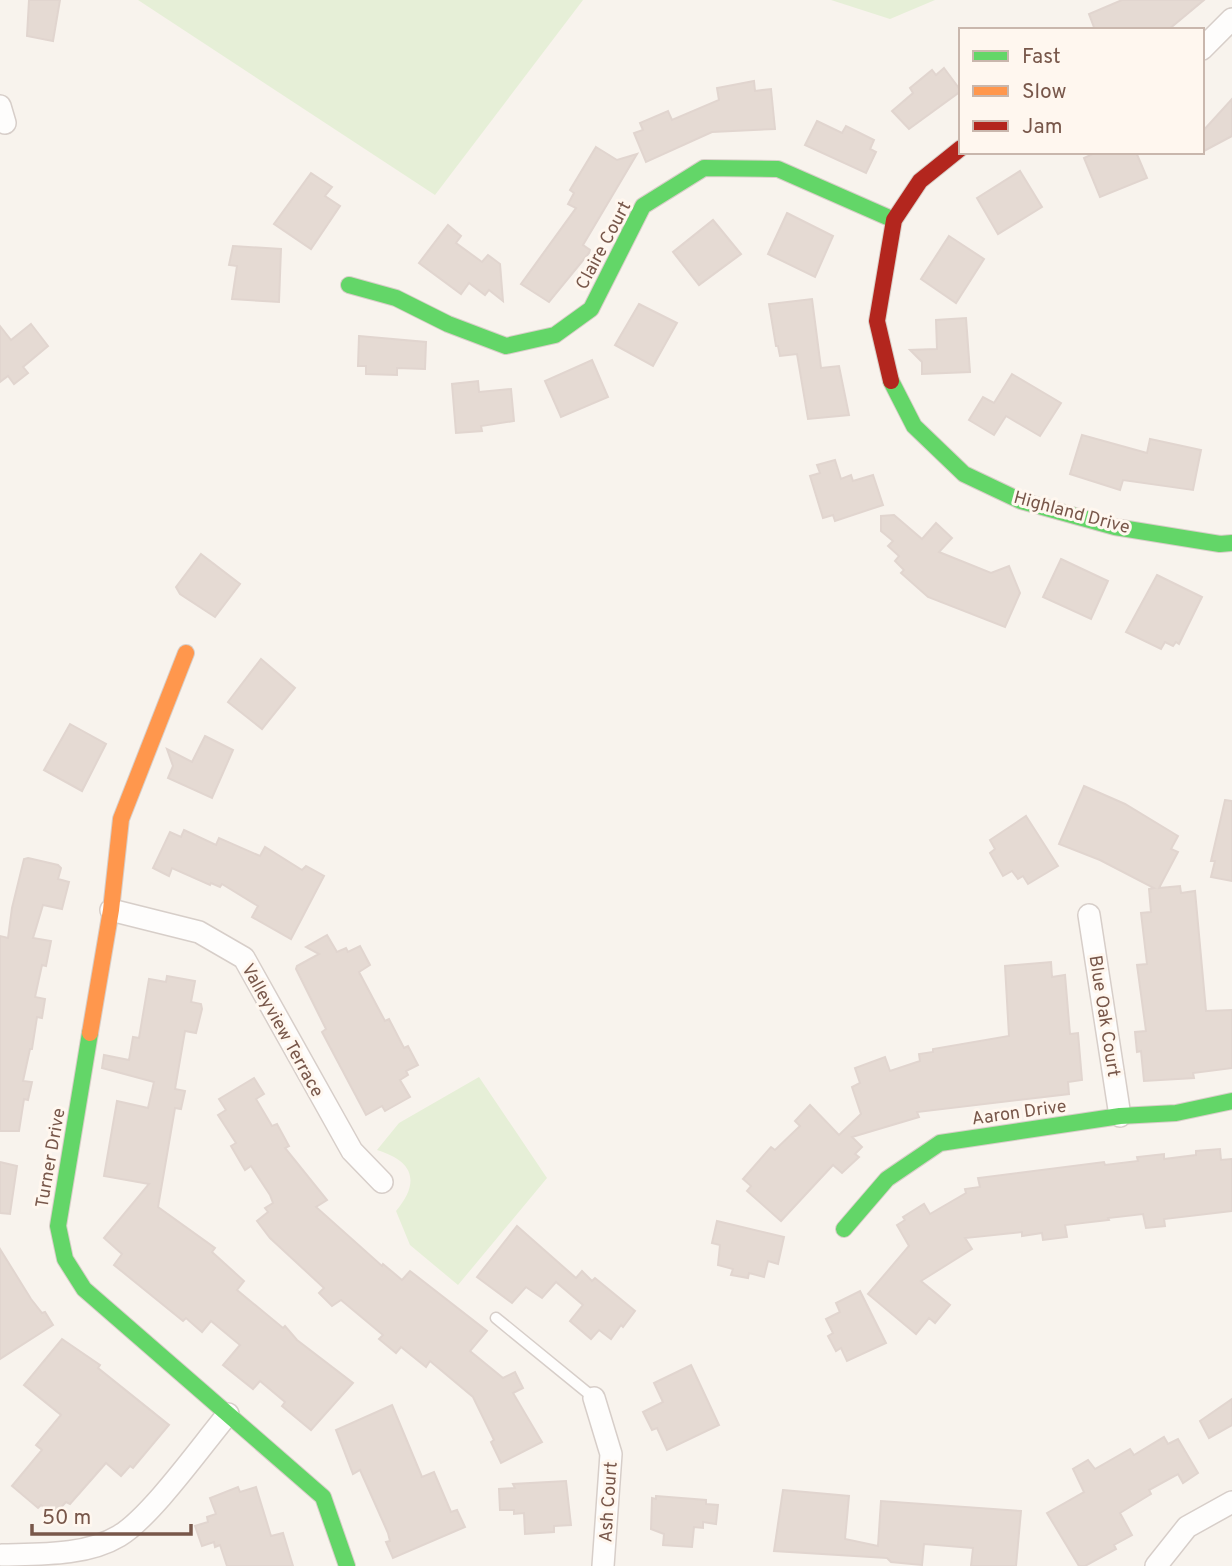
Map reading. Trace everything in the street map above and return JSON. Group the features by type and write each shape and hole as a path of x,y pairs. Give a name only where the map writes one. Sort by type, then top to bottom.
{"street":[{"path":"1204,47 1232,19"},
{"name":"Highland Drive","path":"959,150 920,181 894,219 877,321 887,374 914,426 964,474 1021,501 1115,527 1220,544 1232,543"},
{"name":"Claire Court","path":"349,285 396,298 448,324 506,346 555,335 591,309 643,206 704,168 778,169 894,219"},
{"name":"Turner Drive","path":"186,653 121,820 111,910 58,1226 65,1259 85,1289 323,1497 347,1566"},
{"name":"Valleyview Terrace","path":"111,910 199,932 244,958 352,1151 382,1182"},
{"name":"Blue Oak Court","path":"1089,915 1121,1116"},
{"name":"Aaron Drive","path":"844,1229 887,1179 940,1143 1121,1116 1175,1113 1232,1101"},
{"name":"Ash Court","path":"594,1398 611,1454 603,1566"},
{"path":"2,1555 59,1553 119,1536 147,1510 228,1414"},
{"path":"1156,1566 1187,1527 1232,1502"}],"lane":[{"path":"496,1318 594,1398"}],"green space":[{"path":"138,0 583,0 435,195"},
{"path":"831,0 935,0 890,19"},
{"path":"479,1077 547,1178 458,1285 410,1245 396,1211 409,1190 409,1173 399,1160 377,1150 399,1123"}],"building":[{"path":"29,0 60,0 53,41 27,36"},
{"path":"1122,0 1204,0 1170,28 1094,28 1089,14"},
{"path":"944,68 959,88 959,92 909,129 892,111 913,93 910,88 932,70 936,75"},
{"path":"754,81 755,91 771,89 775,129 712,132 646,162 634,133 643,130 640,123 668,111 672,120 719,100 717,88"},
{"path":"1232,99 1232,136 1204,151 1204,130"},
{"path":"817,121 842,133 846,126 874,140 870,149 876,152 866,173 805,145"},
{"path":"596,147 617,160 637,154 583,245 590,250 589,253 549,302 521,284 576,208 568,204 574,193 570,190"},
{"path":"1093,154 1137,154 1147,178 1100,197 1084,158"},
{"path":"1020,171 1042,207 998,234 977,198"},
{"path":"311,173 332,187 325,196 340,206 311,249 274,224"},
{"path":"787,213 833,236 815,277 768,254"},
{"path":"713,220 741,254 699,285 673,252"},
{"path":"448,225 461,236 456,243 482,262 488,255 500,264 503,301 489,290 485,295 469,283 461,294 419,263"},
{"path":"949,236 984,259 956,303 921,279"},
{"path":"233,246 281,249 279,302 232,299 237,266 229,265"},
{"path":"812,299 821,368 839,366 849,415 808,419 797,354 780,356 776,346 769,304"},
{"path":"639,304 677,323 653,366 615,345"},
{"path":"966,318 970,372 922,374 922,362 910,350 937,349 936,320"},
{"path":"31,324 48,346 23,367 28,373 14,384 8,376 0,382 0,326 11,340"},
{"path":"359,336 426,342 425,369 397,368 397,375 366,374 366,366 358,366"},
{"path":"592,360 608,397 561,417 545,381"},
{"path":"1012,374 1061,403 1040,436 1006,416 994,435 969,420 983,397 994,403"},
{"path":"478,381 479,392 511,389 514,421 481,426 482,431 456,433 452,384"},
{"path":"1082,435 1147,453 1150,439 1201,450 1193,490 1123,480 1120,490 1070,474"},
{"path":"835,460 841,479 851,475 853,481 873,475 883,505 835,521 833,515 823,518 810,476 820,473 817,465"},
{"path":"894,515 922,539 936,523 952,538 939,552 991,573 1009,566 1020,593 1005,627 928,597 901,573 904,570 895,561 899,556 888,546 893,541 881,531 881,516"},
{"path":"201,554 240,584 215,617 180,594 176,587"},
{"path":"1061,559 1108,581 1091,619 1043,597"},
{"path":"1157,575 1202,597 1179,644 1176,642 1173,646 1165,642 1161,649 1126,632"},
{"path":"261,659 295,688 262,729 228,702"},
{"path":"70,724 106,744 82,791 44,770"},
{"path":"205,736 233,750 212,798 168,778 173,766 167,749 192,762"},
{"path":"1084,786 1125,804 1178,836 1171,849 1178,852 1159,888 1180,886 1181,893 1195,891 1206,1011 1232,1010 1232,1068 1193,1073 1194,1078 1144,1081 1141,1051 1137,1052 1135,1032 1146,1031 1137,965 1147,964 1141,913 1151,912 1149,889 1154,888 1100,860 1059,844"},
{"path":"1225,800 1232,801 1232,881 1211,877 1215,861 1211,861"},
{"path":"1026,816 1058,866 1028,884 1023,876 1018,879 1012,871 1003,876 990,853 995,849 990,840"},
{"path":"184,830 216,845 219,838 260,856 265,847 302,870 306,866 324,876 291,939 252,917 258,906 222,884 220,887 211,883 210,885 172,868 169,876 153,868 170,832 181,837"},
{"path":"24,859 58,865 61,868 58,879 69,882 62,909 43,905 33,938 51,941 35,997 45,999 42,1018 37,1017 23,1081 32,1082 28,1100 24,1099 19,1131 0,1131 0,936 8,938"},
{"path":"327,935 337,952 346,948 348,952 360,946 370,965 359,972 385,1021 389,1019 404,1048 408,1046 418,1065 406,1071 408,1075 400,1080 410,1097 385,1111 382,1106 366,1115 322,1032 326,1029 296,969 319,954 306,947"},
{"path":"1051,962 1052,977 1065,975 1070,1034 1078,1033 1082,1080 1068,1082 1069,1094 917,1112 919,1117 852,1137 862,1147 855,1154 859,1157 842,1173 833,1165 781,1221 747,1191 751,1186 743,1179 771,1147 775,1150 800,1126 795,1121 810,1105 839,1135 861,1114 852,1087 860,1083 855,1068 885,1057 890,1071 920,1061 919,1054 933,1052 933,1049 1009,1036 1005,966"},
{"path":"167,976 195,981 191,1002 201,1004 202,1009 196,1033 185,1031 175,1089 185,1091 181,1109 175,1108 158,1207 215,1248 212,1252 244,1281 237,1290 353,1383 311,1430 282,1406 285,1402 260,1381 253,1389 223,1365 240,1345 211,1321 202,1332 186,1318 183,1321 114,1265 122,1254 104,1238 149,1184 104,1176 117,1101 148,1108 154,1082 102,1068 104,1055 129,1060 133,1037 139,1038 149,979 166,982"},
{"path":"254,1078 264,1094 256,1099 272,1126 277,1124 289,1146 285,1148 327,1200 316,1207 382,1266 383,1264 402,1280 410,1271 487,1331 470,1351 503,1378 515,1372 523,1388 513,1393 542,1442 501,1463 491,1442 494,1440 473,1397 430,1361 426,1367 401,1347 396,1353 379,1339 383,1335 341,1300 332,1306 319,1293 324,1288 270,1238 257,1221 268,1212 265,1208 273,1203 270,1195 251,1166 245,1170 231,1146 236,1143 218,1115 226,1110 219,1099"},
{"path":"1220,1149 1221,1160 1232,1159 1232,1211 1164,1219 1165,1226 1146,1228 1143,1214 1108,1218 1109,1220 1065,1225 1067,1237 1043,1240 1042,1233 1022,1236 1022,1232 965,1238 972,1249 921,1281 950,1305 935,1323 929,1318 916,1334 868,1294 909,1246 897,1225 905,1220 903,1217 924,1204 930,1214 966,1193 965,1189 980,1187 978,1178 1104,1162 1105,1165 1138,1161 1137,1157 1164,1154 1164,1159 1196,1155 1196,1151"},
{"path":"0,1162 17,1166 10,1214 0,1213"},
{"path":"717,1221 784,1237 778,1264 768,1261 764,1277 749,1273 748,1278 731,1275 733,1269 718,1265 720,1245 712,1243"},
{"path":"517,1226 576,1278 582,1271 592,1281 595,1278 635,1311 611,1339 599,1330 591,1339 570,1321 583,1305 556,1282 542,1298 526,1287 512,1303 477,1277"},
{"path":"0,1249 31,1299 42,1313 45,1312 53,1325 0,1359"},
{"path":"860,1291 886,1343 847,1361 841,1348 836,1351 828,1336 833,1333 826,1319 840,1312 836,1303"},
{"path":"62,1339 100,1365 98,1368 169,1425 133,1468 130,1466 121,1476 106,1463 70,1504 66,1502 54,1515 41,1505 38,1508 12,1486 42,1450 36,1445 61,1415 24,1385"},
{"path":"691,1365 719,1425 667,1450 657,1428 652,1430 643,1412 663,1402 654,1383"},
{"path":"1232,1399 1232,1425 1209,1438 1200,1421"},
{"path":"392,1405 422,1477 434,1472 451,1512 457,1510 465,1527 393,1558 386,1542 390,1541 388,1533 360,1470 353,1474 336,1430"},
{"path":"1164,1437 1168,1444 1178,1439 1198,1473 1183,1483 1178,1474 1149,1490 1151,1494 1120,1513 1132,1535 1114,1545 1116,1549 1085,1566 1079,1566 1047,1513 1084,1492 1073,1469 1088,1460 1095,1469 1130,1449 1134,1455"},
{"path":"566,1481 571,1525 554,1526 554,1532 525,1534 524,1513 514,1514 514,1510 500,1510 499,1489 515,1488 513,1484"},
{"path":"238,1487 240,1492 256,1487 271,1536 283,1533 293,1566 227,1566 220,1545 215,1547 214,1542 202,1546 195,1526 208,1522 207,1517 216,1514 210,1498"},
{"path":"783,1490 849,1496 845,1539 878,1546 881,1501 1021,1511 1016,1566 971,1566 973,1548 924,1544 922,1565 891,1562 887,1558 774,1551"},
{"path":"656,1496 706,1500 706,1504 718,1505 716,1524 703,1522 703,1528 694,1527 692,1547 663,1545 664,1534 651,1529 652,1498 656,1499"}],"traffic: fast":[{"path":"349,285 396,298 448,324 506,346 555,335 591,309 643,206 704,168 778,169 894,220"},
{"path":"891,381 914,426 964,474 1021,501 1115,527 1220,544 1232,543"},
{"path":"90,1033 58,1226 65,1259 84,1289 323,1497 347,1566"},
{"path":"844,1229 887,1179 940,1143 1120,1116 1176,1113 1232,1101"}],"traffic: slow":[{"path":"90,1033 111,910 121,819 186,653"}],"traffic: jam":[{"path":"891,381 877,321 894,220 920,181 959,150"}]}
